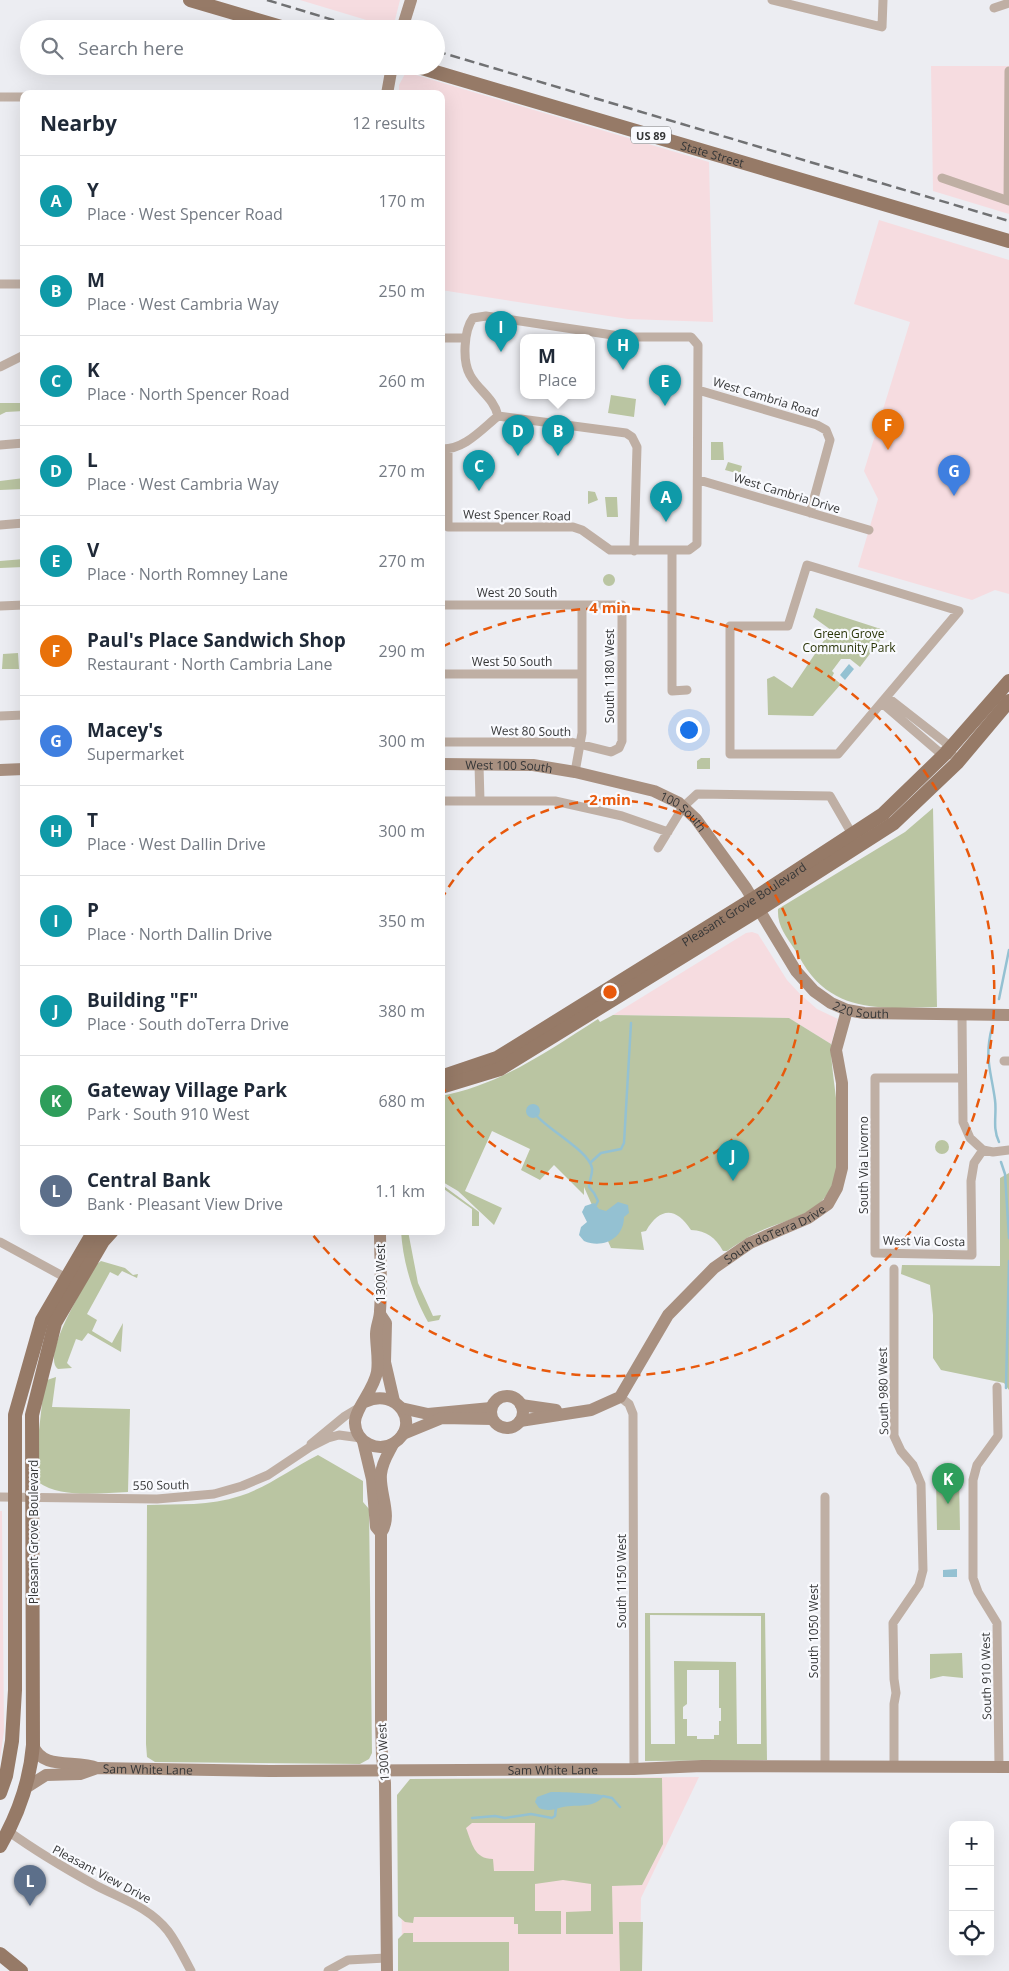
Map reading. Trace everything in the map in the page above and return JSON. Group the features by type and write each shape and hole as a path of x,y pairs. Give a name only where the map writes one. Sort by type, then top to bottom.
{"main road":[{"path":"190,0 258,20"},
{"name":"State Street","path":"445,75 1009,241"},
{"name":"Pleasant Grove Boulevard","path":"445,1086 500,1069 756,904 852,834 883,814 948,750 1009,681"},
{"name":"Pleasant Grove Boulevard","path":"445,1076 496,1058 894,823 959,760 1009,701"},
{"name":"Pleasant Grove Boulevard","path":"0,1846 8,1831 31,1772 33,1745 32,1415 55,1323 71,1280 92,1235"},
{"name":"Pleasant Grove Boulevard","path":"0,1793 6,1776 12,1741 16,1690 15,1415 42,1320 71,1280 108,1235"},
{"path":"0,1954 21,1971"}],"street":[{"path":"405,20 411,0"},
{"path":"772,0 882,27 883,0"},
{"path":"994,8 1009,3"},
{"path":"942,178 1008,201 1009,72"},
{"path":"388,90 390,75"},
{"path":"0,97 20,97"},
{"path":"0,284 20,284"},
{"path":"498,416 496,407 469,374 465,338 473,318 486,316 626,337 691,337 698,345 699,480"},
{"path":"445,338 465,338"},
{"path":"0,367 20,357"},
{"name":"West Cambria Road","path":"698,390 817,425 826,430 830,440 810,513"},
{"path":"445,449 466,443 498,416 620,432 632,437 637,447 634,551"},
{"path":"0,445 20,443"},
{"name":"West Spencer Road","path":"445,468 448,527 573,527 582,530 610,550 689,550 697,544 699,480"},
{"name":"West Cambria Drive","path":"699,480 869,530"},
{"path":"0,525 20,523"},
{"path":"672,551 672,691 687,690"},
{"path":"807,566 959,611 885,700 838,754 730,754 730,626 788,626 807,566"},
{"name":"West 20 South","path":"445,605 622,605"},
{"path":"575,772 581,745 582,605"},
{"name":"South 1180 West","path":"619,748 622,741 622,605"},
{"path":"0,606 20,606"},
{"name":"West 50 South","path":"445,674 582,674"},
{"path":"885,700 938,752 948,750"},
{"path":"885,700 946,743 948,750 959,760"},
{"path":"0,716 20,715"},
{"path":"926,741 933,734"},
{"name":"West 80 South","path":"445,742 571,742 611,752 619,748"},
{"name":"West 100 South","path":"445,764 533,765 575,772"},
{"path":"480,764 480,801"},
{"path":"0,770 20,769"},
{"name":"100 South","path":"575,772 654,791 683,807 696,819 756,904"},
{"path":"658,848 683,807 698,794 830,796 852,834"},
{"path":"445,801 555,801 622,816 668,832"},
{"name":"220 South","path":"756,904 796,971 814,991 847,1010 864,1014 1009,1015"},
{"name":"South doTerra Drive","path":"620,1397 668,1315 707,1275 750,1243 815,1215 831,1200 840,1180 842,1168 842,1083 836,1050 847,1010"},
{"path":"962,1015 963,1122 970,1138 983,1150 993,1152 1009,1150"},
{"name":"South Via Livorno","path":"875,1253 875,1078 962,1078"},
{"name":"West Via Costa","path":"875,1253 972,1255 971,1182 974,1164 983,1150"},
{"name":"1300 West","path":"380,1235 380,1314"},
{"path":"0,1242 71,1280"},
{"name":"South 980 West","path":"894,1270 894,1436 901,1451 913,1465 921,1484 923,1570 919,1585 893,1623 896,1693 894,1704 894,1766"},
{"path":"380,1314 386,1323 386,1370 406,1423 403,1434"},
{"path":"380,1314 376,1332 377,1371 355,1422 362,1439 372,1479 376,1527 381,1533 384,1529 386,1512 380,1476 383,1462 393,1444 403,1434 442,1418 492,1414"},
{"name":"South 910 West","path":"997,1387 998,1436 975,1471 973,1578 978,1592 997,1623 1004,1768"},
{"path":"310,1447 313,1441 363,1404 380,1397 428,1414 492,1414"},
{"path":"492,1414 502,1397 513,1398 521,1405 573,1412"},
{"path":"492,1414 497,1425 504,1428 512,1427 520,1420 591,1410 620,1397"},
{"name":"South 1150 West","path":"620,1397 629,1404 633,1414 634,1770"},
{"path":"520,1420 522,1413 521,1405"},
{"path":"310,1447 333,1436 362,1439 381,1447 393,1444"},
{"name":"550 South","path":"0,1497 178,1499 214,1494 242,1486 268,1475 310,1447"},
{"name":"South 1050 West","path":"825,1497 825,1766"},
{"name":"1300 West","path":"381,1533 381,1720 384,1770 386,1971"},
{"name":"Sam White Lane","path":"33,1745 35,1752 46,1761 88,1764 97,1768"},
{"name":"Sam White Lane","path":"24,1789 46,1775 80,1774 97,1768 219,1771 634,1770 702,1766 1004,1768"},
{"name":"Pleasant View Drive","path":"8,1831 43,1856 109,1892 137,1904 168,1931 191,1971"},
{"path":"328,1971 348,1960 386,1958"}],"shaded area":[{"path":"300,0 400,0 395,20 366,20"},
{"path":"931,66 1009,66 1009,214 933,191"},
{"path":"404,75 416,75 709,162 713,322 628,319 445,291 445,90 399,90 399,85"},
{"path":"879,220 1009,260 1009,594 995,590 972,600 858,567 878,499 864,471 910,322 854,304"},
{"path":"746,933 758,934 787,980 800,994 817,1009 838,1019 831,1044 789,1018 613,1015"},
{"path":"0,1511 2,1511 4,1731 0,1759"},
{"path":"699,1777 641,1898 640,1971 402,1971 401,1808 410,1779"}],"green space":[{"path":"611,395 636,399 634,417 608,413"},
{"path":"0,403 20,403 20,411 6,412 0,415"},
{"path":"711,442 723,442 724,460 711,460"},
{"path":"728,462 742,466 740,474 725,470"},
{"path":"20,478 20,489 0,490 0,481"},
{"path":"588,491 595,492 598,500 588,504"},
{"path":"605,497 617,497 618,517 607,517"},
{"path":"20,559 20,567 0,568 0,561"},
{"path":"611,574 614,575 614,585 607,586 604,585 603,578 604,575"},
{"name":"Green Grove Community Park","path":"816,608 887,631 860,667 850,659 841,659 832,671 834,673 832,677 841,684 813,716 768,715 767,679 774,676 792,688 831,630 813,617"},
{"path":"18,653 19,669 2,669 3,654"},
{"path":"701,758 710,758 710,769 697,769 697,761"},
{"path":"933,808 937,1007 886,1008 854,1003 839,997 825,988 807,970 783,931 779,921 778,909 905,832"},
{"path":"613,1015 789,1018 831,1044 839,1130 839,1153 836,1174 828,1193 809,1211 756,1233 727,1251 723,1251 710,1236 691,1230 680,1217 668,1213 657,1217 646,1231 641,1232 644,1250 611,1248 584,1187 584,1195 554,1165 540,1180 521,1170 530,1149 492,1131 465,1191 502,1208 494,1225 458,1191 445,1183 445,1095 463,1091 503,1075 542,1055 598,1019 600,1022"},
{"path":"939,1140 945,1140 949,1147 945,1154 939,1154 935,1150 935,1144"},
{"path":"1009,1173 1009,1390 1004,1383 941,1370 933,1358 933,1315 930,1285 901,1274 902,1265 1000,1266 1000,1178"},
{"path":"445,1187 479,1212 479,1226 472,1226 472,1209 445,1190"},
{"path":"401,1235 409,1235 418,1283 433,1316 441,1315 439,1320 428,1322 406,1267"},
{"path":"101,1261 125,1268 133,1275 138,1274 137,1278 122,1271 118,1276 110,1272 87,1314 97,1320 92,1331 112,1343 123,1323 121,1352 88,1333 82,1341 76,1339 67,1363 72,1368 58,1369 54,1361 60,1335 84,1286 97,1264"},
{"path":"56,1377 52,1407 130,1409 128,1492 70,1493 58,1491 38,1482 38,1439 44,1386 47,1380"},
{"path":"318,1455 363,1481 363,1502 369,1509 372,1753 369,1759 360,1764 155,1762 147,1757 146,1744 147,1505 206,1503 240,1496 270,1482"},
{"path":"936,1478 959,1478 960,1530 937,1530"},
{"path":"645,1613 765,1613 767,1760 645,1761","holes":["650,1615 761,1616 761,1744 737,1744 736,1662 674,1661 675,1744 651,1744","687,1670 719,1670 721,1721 719,1721 719,1735 714,1735 714,1739 697,1739 697,1736 687,1736 687,1719 683,1719 683,1707 687,1704"]},
{"path":"962,1653 963,1678 943,1676 930,1679 930,1654"},
{"path":"662,1778 663,1844 642,1885 612,1886 613,1934 566,1934 566,1912 591,1911 591,1884 563,1880 535,1884 535,1911 561,1911 561,1934 518,1934 518,1924 514,1924 514,1917 414,1917 413,1923 405,1922 398,1916 397,1795 410,1779","holes":["472,1823 535,1823 534,1871 494,1871 493,1859 478,1853 472,1844 466,1828"]},
{"path":"619,1922 643,1922 642,1971 620,1971"},
{"path":"404,1933 413,1933 413,1942 509,1942 509,1971 398,1971 398,1939"}],"water":[{"path":"849,664 854,669 845,680 840,675"},
{"path":"533,1104 538,1106 540,1111 538,1116 533,1118 528,1116 526,1111 528,1106"},
{"path":"618,1202 628,1205 629,1213 624,1217 623,1225 616,1236 605,1243 598,1244 584,1241 579,1235 581,1227 587,1222 582,1212 585,1206 594,1203 599,1209 606,1211"},
{"path":"957,1569 957,1577 943,1577 943,1570"},
{"path":"551,1792 588,1793 604,1796 595,1803 585,1805 549,1810 539,1808 535,1802 537,1797"}],"waterway":[{"path":"999,999 1009,950"},
{"path":"590,1163 601,1153 621,1149 624,1143 631,1023"},
{"path":"992,1027 988,1056 995,1100 995,1126 999,1142"},
{"path":"536,1115 541,1121 576,1147 589,1161 592,1168 589,1187 598,1201 595,1207"},
{"path":"1001,1162 1005,1174 1009,1238"},
{"path":"1006,1388 1009,1261"},
{"path":"603,1796 612,1798 620,1807"},
{"path":"472,1818 495,1816 505,1818 531,1814 552,1818 555,1816 556,1808"}],"railway":[{"path":"267,0 333,20"},
{"path":"445,54 1009,221"}],"place":[{"name":"P","path":"501,352"},
{"name":"T","path":"623,370"},
{"name":"V","path":"665,406"},
{"name":"Paul's Place Sandwich Shop","path":"888,450"},
{"name":"L","path":"518,456"},
{"name":"M","path":"558,456"},
{"name":"K","path":"479,491"},
{"name":"Macey's","path":"954,496"},
{"name":"Y","path":"666,522"},
{"name":"Building \"F\"","path":"733,1181"},
{"name":"Gateway Village Park","path":"948,1504"},
{"name":"Central Bank","path":"30,1906"}]}
